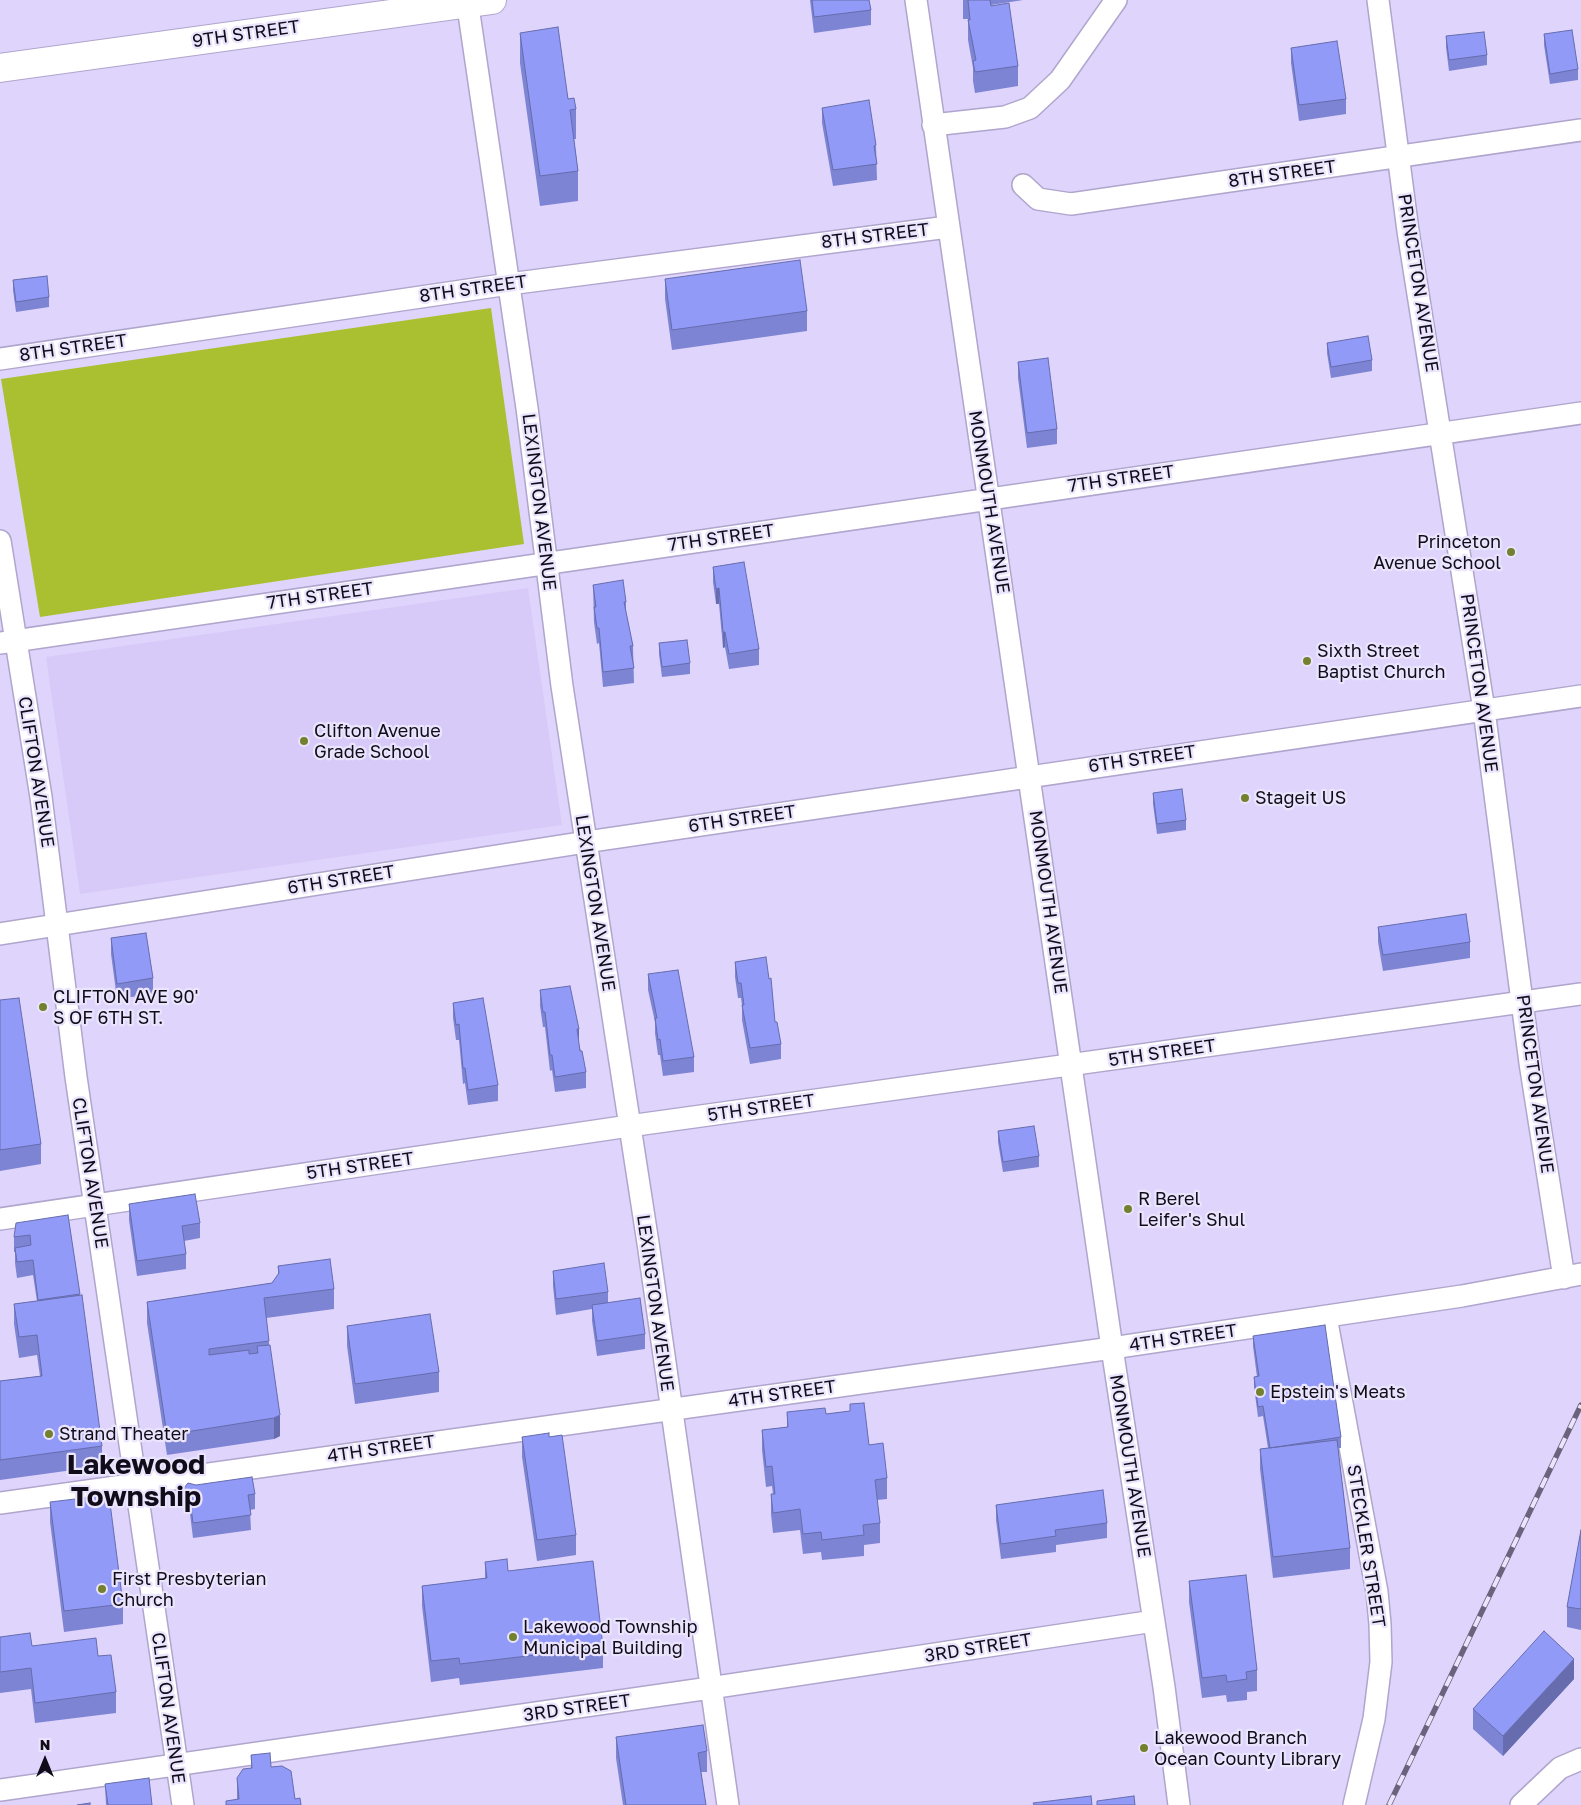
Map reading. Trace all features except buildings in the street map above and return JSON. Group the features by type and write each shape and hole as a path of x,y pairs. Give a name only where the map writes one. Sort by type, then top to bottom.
{"main road":[{"name":"9TH STREET","path":"0,68 476,1"}],"street":[{"name":"MONMOUTH AVENUE","path":"916,0 1112,1348 1154,1621 1179,1805"},
{"path":"933,125 1005,116 1030,108 1060,80 1116,0"},
{"name":"PRINCETON AVENUE","path":"1378,0 1398,158 1484,710 1523,1002 1575,1277"},
{"name":"LEXINGTON AVENUE","path":"476,1 509,284 562,686 629,1126 728,1805"},
{"name":"8TH STREET","path":"1023,185 1038,199 1072,204 1581,130"},
{"name":"8TH STREET","path":"0,358 509,284 948,227"},
{"name":"7TH STREET","path":"8,641 1581,414"},
{"name":"CLIFTON AVENUE","path":"0,541 8,641 41,797 76,1077 183,1805"},
{"name":"6TH STREET","path":"0,934 586,842 1581,696"},
{"name":"5TH STREET","path":"0,1219 629,1126 1581,994"},
{"name":"4TH STREET","path":"0,1503 1112,1348 1326,1317 1575,1277"},
{"name":"STECKLER STREET","path":"1326,1317 1377,1592 1380,1624 1381,1662 1374,1720 1354,1805"},
{"name":"3RD STREET","path":"0,1790 710,1688 1154,1621"},
{"path":"1521,1805 1560,1768 1581,1759"}],"shaded area":[{"name":"Clifton Avenue Grade School","path":"528,588 562,825 80,894 46,657"}],"green space":[{"path":"491,308 524,544 40,617 1,379"}],"railway":[{"path":"1389,1805 1581,1405"}],"place":[{"name":"Princeton Avenue School","path":"1511,552"},
{"name":"Sixth Street Baptist Church","path":"1307,661"},
{"name":"Clifton Avenue Grade School","path":"304,741"},
{"name":"Stageit US","path":"1245,798"},
{"name":"CLIFTON AVE 90' S OF 6TH ST.","path":"43,1007"},
{"name":"R Berel Leifer's Shul","path":"1128,1209"},
{"name":"Epstein's Meats","path":"1260,1392"},
{"name":"Strand Theater","path":"49,1434"},
{"name":"First Presbyterian Church","path":"102,1589"},
{"name":"Lakewood Township Municipal Building","path":"513,1637"},
{"name":"Lakewood Branch Ocean County Library","path":"1144,1748"}],"district":[{"name":"Lakewood Township","path":"136,1481"}]}
